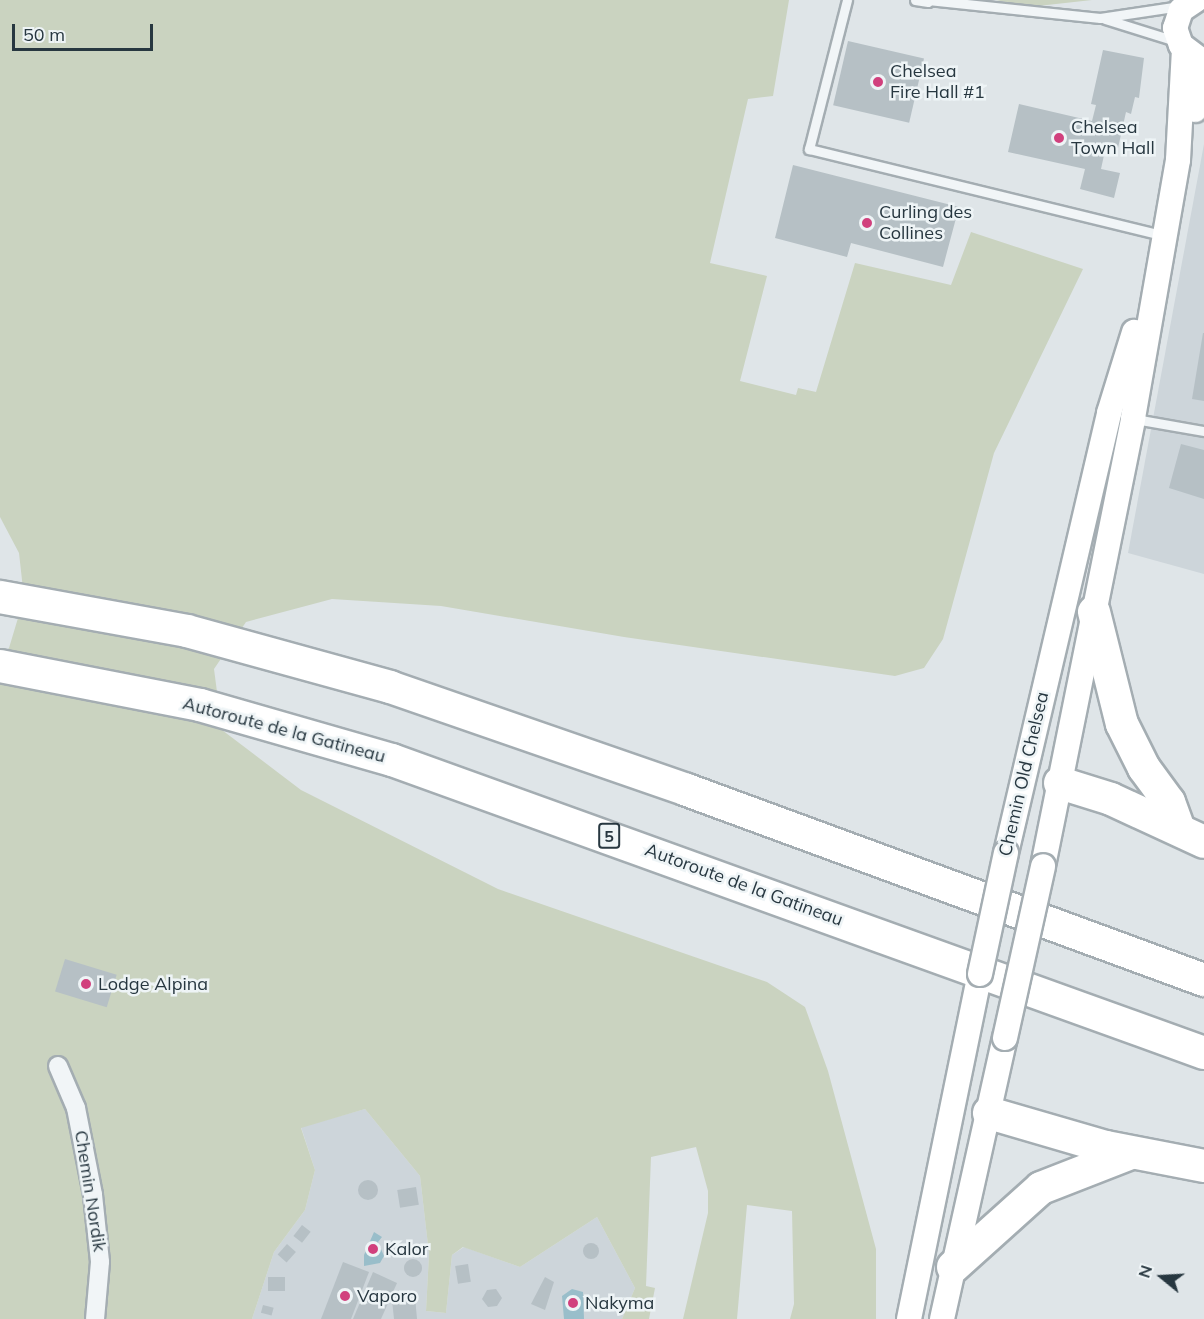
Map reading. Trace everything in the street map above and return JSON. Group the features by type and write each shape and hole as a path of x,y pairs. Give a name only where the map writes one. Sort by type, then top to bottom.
{"highway":[{"path":"0,597 187,631 401,690 1204,980"},
{"path":"1094,612 1122,724 1144,768 1192,836"},
{"name":"Autoroute de la Gatineau","path":"0,666 200,705 392,760 1204,1053"},
{"path":"1060,783 1086,789 1192,836"},
{"path":"989,1113 1131,1153 1204,1166"},
{"path":"954,1267 1011,1212 1041,1188 1131,1153"}],"street":[{"name":"Chemin Old Chelsea","path":"942,1319 1043,866 1132,418 1162,235 1178,160 1189,49 1177,18 1192,2"},
{"name":"Chemin Old Chelsea","path":"1178,160 1192,124 1204,70"},
{"name":"Chemin Old Chelsea","path":"909,1319 968,1027 1020,790 1109,413 1162,235"},
{"path":"1020,790 1060,783"},
{"name":"Chemin Nordik","path":"58,1066 76,1108 93,1195 100,1262 95,1319"},
{"path":"960,1066 975,1097 989,1113"}],"lane":[{"path":"847,0 809,149 1162,235"},
{"path":"915,0 1100,18 1169,10 1192,2"},
{"path":"1100,18 1189,49"},
{"path":"1132,418 1204,431"}],"shaded area":[{"path":"1204,144 1204,574 1128,553"},
{"path":"365,1109 420,1176 429,1254 426,1311 446,1313 452,1255 464,1247 520,1267 597,1217 635,1288 622,1319 252,1319 274,1252 305,1210 315,1170 301,1127"}],"green space":[{"path":"0,0 789,0 773,96 748,99 710,263 767,276 740,381 796,395 798,388 816,392 855,263 951,285 971,232 1083,269 994,453 943,639 924,668 895,676 624,637 441,606 332,599 246,622 214,669 222,730 301,790 498,889 767,982 805,1007 828,1071 876,1249 876,1319 790,1319 794,1304 792,1211 747,1205 737,1319 683,1319 708,1213 708,1191 696,1147 651,1157 646,1286 655,1288 649,1319 622,1319 635,1288 597,1217 520,1267 463,1247 452,1255 446,1313 426,1311 429,1254 420,1176 365,1109 301,1128 315,1170 305,1210 274,1252 252,1319 0,1319 0,656 9,648 24,598 19,553 0,517"},
{"path":"996,0 1092,0 1029,7"}],"water":[{"name":"Kalor","path":"374,1232 382,1237 378,1242 384,1256 380,1263 364,1266 364,1255"},
{"name":"Nakyma","path":"572,1289 583,1292 584,1319 564,1319 562,1296"}],"building":[{"name":"Chelsea Fire Hall #1","path":"848,41 924,59 909,123 833,105"},
{"path":"1103,50 1144,58 1139,98 1135,97 1131,114 1126,112 1118,148 1106,146 1101,169 1120,173 1114,198 1080,189 1085,169 1008,152 1019,104 1092,121 1096,105 1091,104"},
{"name":"Curling des Collines","path":"793,165 959,207 943,267 851,243 847,257 775,238"},
{"path":"1204,333 1204,401 1192,399"},
{"path":"1181,444 1204,450 1204,499 1169,488"},
{"name":"Lodge Alpina","path":"65,959 117,975 107,1007 55,992"},
{"path":"368,1180 375,1183 378,1190 375,1197 368,1200 361,1197 358,1190 361,1183"},
{"path":"416,1187 419,1205 400,1208 397,1190"},
{"path":"302,1225 311,1232 302,1243 293,1236"},
{"path":"588,1243 594,1243 599,1251 597,1257 588,1259 583,1254 583,1248"},
{"path":"287,1244 296,1252 287,1262 278,1254"},
{"path":"413,1259 419,1262 422,1268 419,1274 413,1277 407,1274 404,1268 407,1262"},
{"name":"Vaporo","path":"343,1262 369,1272 351,1319 321,1319"},
{"path":"468,1264 471,1282 458,1284 455,1266"},
{"path":"373,1272 397,1283 381,1319 353,1319"},
{"path":"268,1277 285,1277 285,1291 268,1291"},
{"path":"545,1277 554,1282 545,1310 531,1304"},
{"path":"496,1289 502,1298 497,1306 488,1307 482,1299 487,1290"},
{"path":"415,1297 417,1319 394,1319 392,1300"},
{"path":"263,1305 274,1308 272,1316 261,1313"}],"place":[{"name":"Chelsea Fire Hall #1","path":"878,82"},
{"name":"Chelsea Town Hall","path":"1059,138"},
{"name":"Curling des Collines","path":"867,223"},
{"name":"Lodge Alpina","path":"86,984"},
{"name":"Kalor","path":"373,1249"},
{"name":"Vaporo","path":"345,1296"},
{"name":"Nakyma","path":"573,1303"}]}
